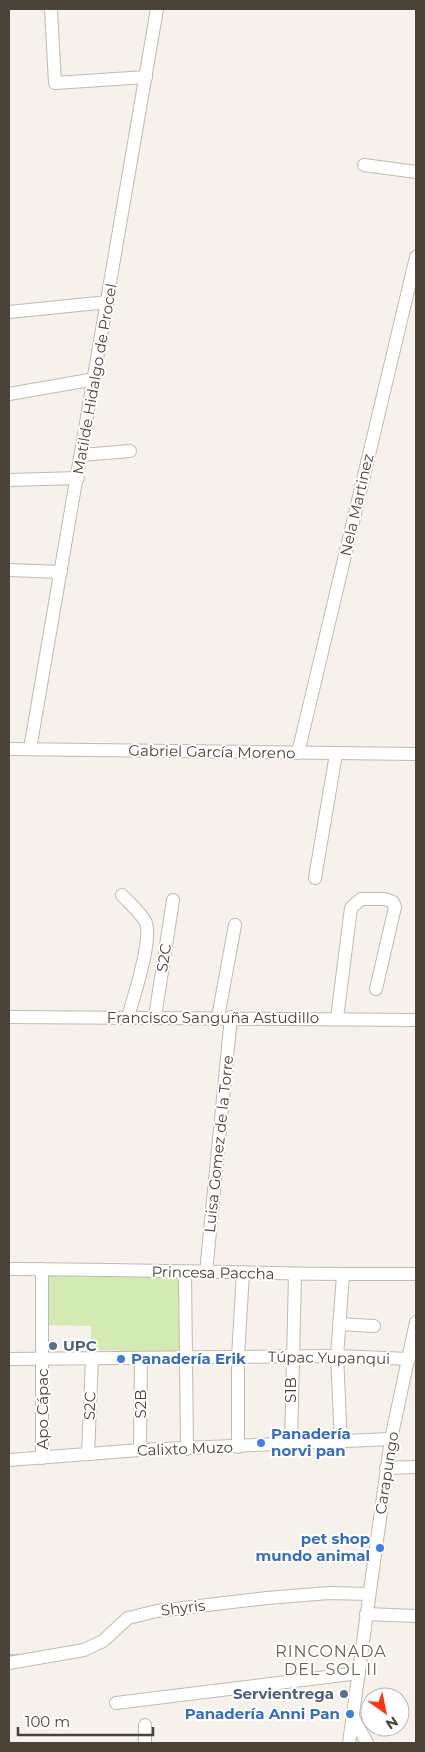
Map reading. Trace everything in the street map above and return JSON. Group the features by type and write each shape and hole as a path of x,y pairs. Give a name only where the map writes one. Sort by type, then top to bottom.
{"street":[{"path":"51,9 55,83 146,77"},
{"name":"Matilde Hidalgo de Procel","path":"30,750 157,9"},
{"path":"364,165 416,172"},
{"name":"Nela Martinez","path":"298,753 416,257"},
{"path":"9,312 108,302"},
{"path":"9,394 95,379"},
{"path":"82,455 130,451"},
{"path":"9,480 78,478"},
{"path":"9,570 61,572"},
{"name":"Gabriel García Moreno","path":"9,749 416,754"},
{"path":"315,878 336,754"},
{"path":"122,895 146,922 147,930 143,965 128,1017"},
{"path":"337,1018 351,908 361,899 385,899 393,902 395,907 376,989"},
{"name":"S2C","path":"155,1017 173,900"},
{"path":"218,1017 235,925"},
{"name":"Francisco Sanguña Astudillo","path":"9,1017 231,1017 416,1020"},
{"name":"Luisa Gomez de la Torre","path":"206,1272 231,1017"},
{"name":"Princesa Paccha","path":"9,1269 243,1272 295,1275 416,1274"},
{"name":"Apo Cápac","path":"42,1269 42,1458"},
{"path":"185,1272 187,1449"},
{"path":"238,1446 238,1357 243,1272"},
{"name":"S1B","path":"291,1445 291,1357 295,1275"},
{"path":"341,1442 336,1356 343,1275"},
{"name":"Carapungo","path":"349,1743 354,1719 386,1468 416,1322"},
{"path":"339,1324 374,1326"},
{"name":"Túpac Yupanqui","path":"9,1359 336,1356 409,1359"},
{"name":"S2C","path":"88,1454 92,1358"},
{"name":"S2B","path":"140,1450 141,1358"},
{"name":"Calixto Muzo","path":"9,1460 140,1450 291,1445 391,1439"},
{"path":"386,1468 416,1467"},
{"name":"Shyris","path":"9,1663 84,1650 103,1641 128,1618 157,1611 266,1598 329,1593 369,1594"},
{"path":"366,1614 416,1616"},
{"path":"116,1703 359,1673"},
{"path":"354,1719 367,1743"},
{"path":"145,1725 145,1743"}],"green space":[{"path":"47,1274 181,1276 179,1352 91,1350 91,1326 46,1325"}],"waterway":[{"path":"9,1655 21,1655"}],"place":[{"name":"UPC","path":"53,1346"},
{"name":"Panadería Erik","path":"121,1359"},
{"name":"Panadería norvi pan","path":"261,1443"},
{"name":"pet shop mundo animal","path":"380,1548"},
{"name":"Servientrega","path":"344,1694"},
{"name":"Panadería Anni Pan","path":"350,1714"}],"district":[{"name":"RINCONADA DEL SOL II","path":"331,1660"}]}
